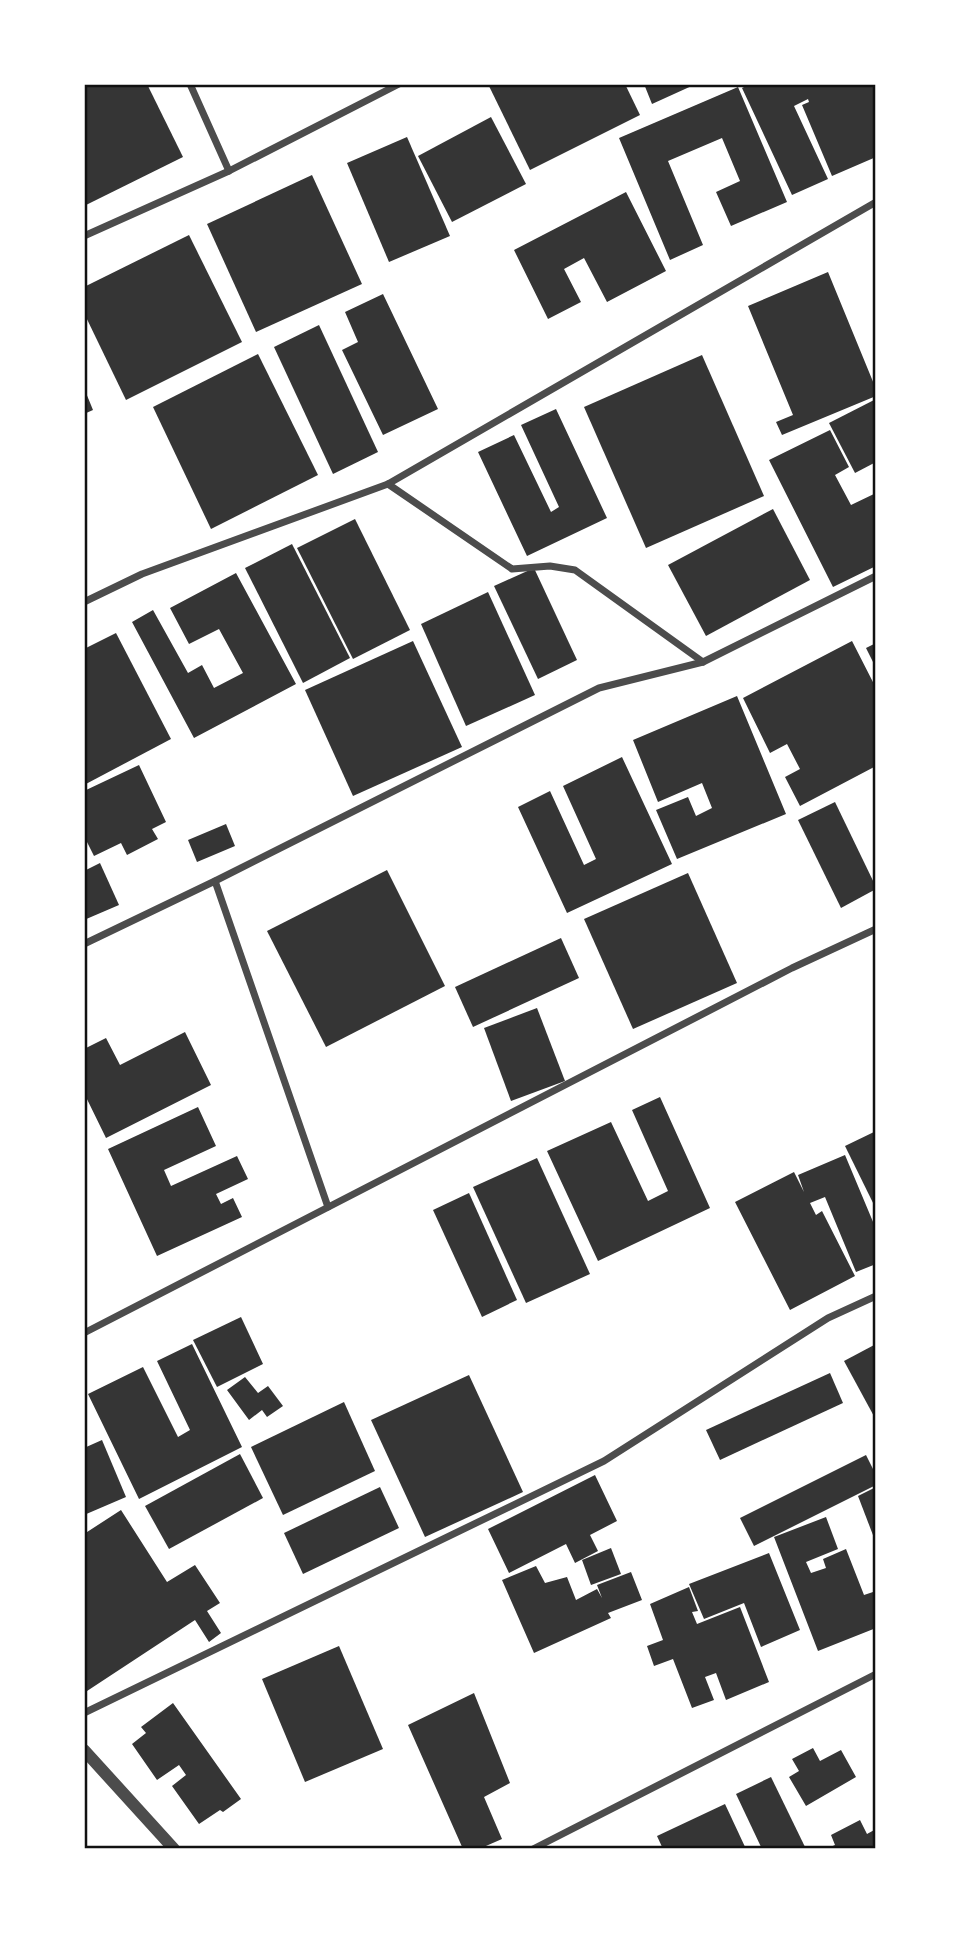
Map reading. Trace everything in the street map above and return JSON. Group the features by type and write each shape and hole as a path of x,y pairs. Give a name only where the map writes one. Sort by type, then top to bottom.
{"street":[{"path":"190,84 229,171"},
{"path":"84,236 229,171 399,84"},
{"path":"84,602 142,574 388,484 876,202"},
{"path":"388,484 512,569 551,566 575,570 703,662"},
{"path":"84,944 599,688 703,662 876,576"},
{"path":"215,881 328,1207"},
{"path":"84,1333 792,968 876,929"},
{"path":"84,1713 604,1461 828,1318 876,1296"},
{"path":"533,1849 876,1674"},
{"path":"84,1750 174,1849"}],"building":[{"path":"84,84 147,84 183,157 84,206"},
{"path":"488,84 625,84 640,115 530,170"},
{"path":"644,84 696,84 652,104"},
{"path":"750,84 876,84 876,157 832,176 802,105 809,102 808,99 794,106 828,179 792,195 742,88"},
{"path":"738,87 787,202 731,226 716,192 740,181 722,138 668,161 703,245 670,260 619,138"},
{"path":"491,117 526,184 452,222 418,156"},
{"path":"407,137 450,236 389,262 347,163"},
{"path":"312,175 362,284 256,332 207,224"},
{"path":"626,192 666,271 607,302 584,258 564,269 581,302 548,319 514,250"},
{"path":"189,235 242,342 126,400 84,313 84,287"},
{"path":"828,272 876,389 876,396 782,435 776,422 793,415 748,306"},
{"path":"383,294 438,409 383,435 342,350 358,342 345,312"},
{"path":"319,325 378,452 333,474 274,347"},
{"path":"258,354 318,475 211,529 153,407"},
{"path":"702,355 764,496 646,548 584,407"},
{"path":"84,388 93,410 84,414"},
{"path":"876,399 876,462 855,473 829,423"},
{"path":"556,409 607,518 527,556 478,452 514,435 551,512 559,507 521,425"},
{"path":"830,430 849,467 835,475 851,505 876,493 876,566 833,587 769,460"},
{"path":"773,509 810,580 706,636 668,565"},
{"path":"355,519 410,630 353,659 297,548"},
{"path":"292,544 350,658 303,683 245,568"},
{"path":"534,568 577,660 538,679 494,586"},
{"path":"236,573 296,684 194,738 132,622 153,610 188,673 202,665 214,688 243,673 219,629 189,644 170,608"},
{"path":"488,592 535,695 466,726 421,624"},
{"path":"116,633 171,739 84,785 84,649"},
{"path":"413,641 462,747 353,796 305,690"},
{"path":"852,641 876,688 876,766 800,806 785,777 800,769 787,744 770,753 743,698"},
{"path":"876,643 876,668 866,648"},
{"path":"737,696 786,814 677,859 656,810 688,797 696,816 712,808 702,783 658,802 633,740"},
{"path":"622,757 672,864 567,913 518,807 550,791 584,865 596,859 563,786"},
{"path":"139,765 166,822 152,829 158,839 127,855 121,843 94,856 84,836 84,791"},
{"path":"835,802 876,887 841,908 798,820"},
{"path":"226,824 235,846 197,862 188,840"},
{"path":"100,863 119,905 84,920 84,871"},
{"path":"387,870 445,986 326,1047 267,931"},
{"path":"688,873 737,983 633,1029 584,919"},
{"path":"561,938 579,978 473,1027 455,987"},
{"path":"537,1008 565,1081 511,1101 484,1028"},
{"path":"185,1032 211,1085 106,1138 84,1093 84,1049 106,1038 120,1065"},
{"path":"660,1097 710,1208 598,1261 547,1151 611,1122 648,1201 668,1191 632,1110"},
{"path":"198,1107 216,1146 164,1170 171,1186 237,1156 248,1179 216,1194 221,1204 233,1198 242,1217 157,1256 108,1149"},
{"path":"876,1131 876,1209 845,1146"},
{"path":"845,1155 876,1229 876,1264 856,1272 825,1197 810,1203 816,1215 822,1211 855,1276 790,1310 735,1202 794,1172 804,1192 798,1175"},
{"path":"537,1158 590,1274 526,1303 473,1187"},
{"path":"469,1193 517,1300 482,1317 433,1210"},
{"path":"241,1317 263,1364 217,1387 193,1340"},
{"path":"192,1344 242,1447 139,1499 88,1394 143,1367 178,1437 190,1430 157,1361"},
{"path":"876,1344 876,1420 844,1361"},
{"path":"830,1373 843,1403 720,1460 706,1430"},
{"path":"469,1375 523,1492 425,1537 371,1420"},
{"path":"245,1377 258,1393 268,1386 283,1406 267,1417 262,1410 249,1420 227,1390"},
{"path":"344,1402 375,1471 283,1515 251,1447"},
{"path":"102,1440 126,1497 84,1515 84,1448"},
{"path":"240,1454 263,1498 169,1549 145,1506"},
{"path":"866,1455 876,1475 876,1485 754,1546 740,1518"},
{"path":"595,1475 617,1521 590,1535 598,1551 575,1563 566,1544 509,1573 488,1529"},
{"path":"380,1487 399,1528 303,1574 284,1533"},
{"path":"876,1487 876,1543 858,1496"},
{"path":"121,1510 167,1582 195,1565 220,1603 207,1611 221,1633 209,1642 195,1620 84,1693 84,1534"},
{"path":"826,1517 838,1549 806,1562 811,1573 826,1568 823,1559 846,1549 864,1595 876,1591 876,1628 818,1651 774,1537"},
{"path":"611,1548 621,1574 591,1585 582,1560"},
{"path":"769,1553 800,1630 761,1647 744,1603 704,1619 689,1584"},
{"path":"536,1566 545,1583 567,1577 576,1600 597,1589 602,1598 597,1585 631,1572 642,1600 608,1613 611,1618 534,1653 502,1580"},
{"path":"689,1587 698,1611 692,1612 697,1624 740,1607 769,1682 726,1700 716,1673 705,1677 714,1700 692,1708 673,1659 654,1666 647,1646 663,1640 650,1604"},
{"path":"339,1646 383,1749 305,1782 262,1679"},
{"path":"474,1693 510,1783 484,1797 502,1839 479,1849 463,1849 408,1725"},
{"path":"173,1703 241,1799 199,1824 172,1786 186,1775 179,1765 157,1780 132,1744 146,1733 141,1727"},
{"path":"813,1748 820,1761 841,1750 856,1777 806,1806 789,1777 799,1771 792,1759"},
{"path":"771,1777 806,1849 762,1849 736,1794"},
{"path":"725,1804 746,1849 663,1849 657,1836"},
{"path":"860,1820 867,1834 876,1829 876,1849 826,1849 835,1845 831,1835"}]}
